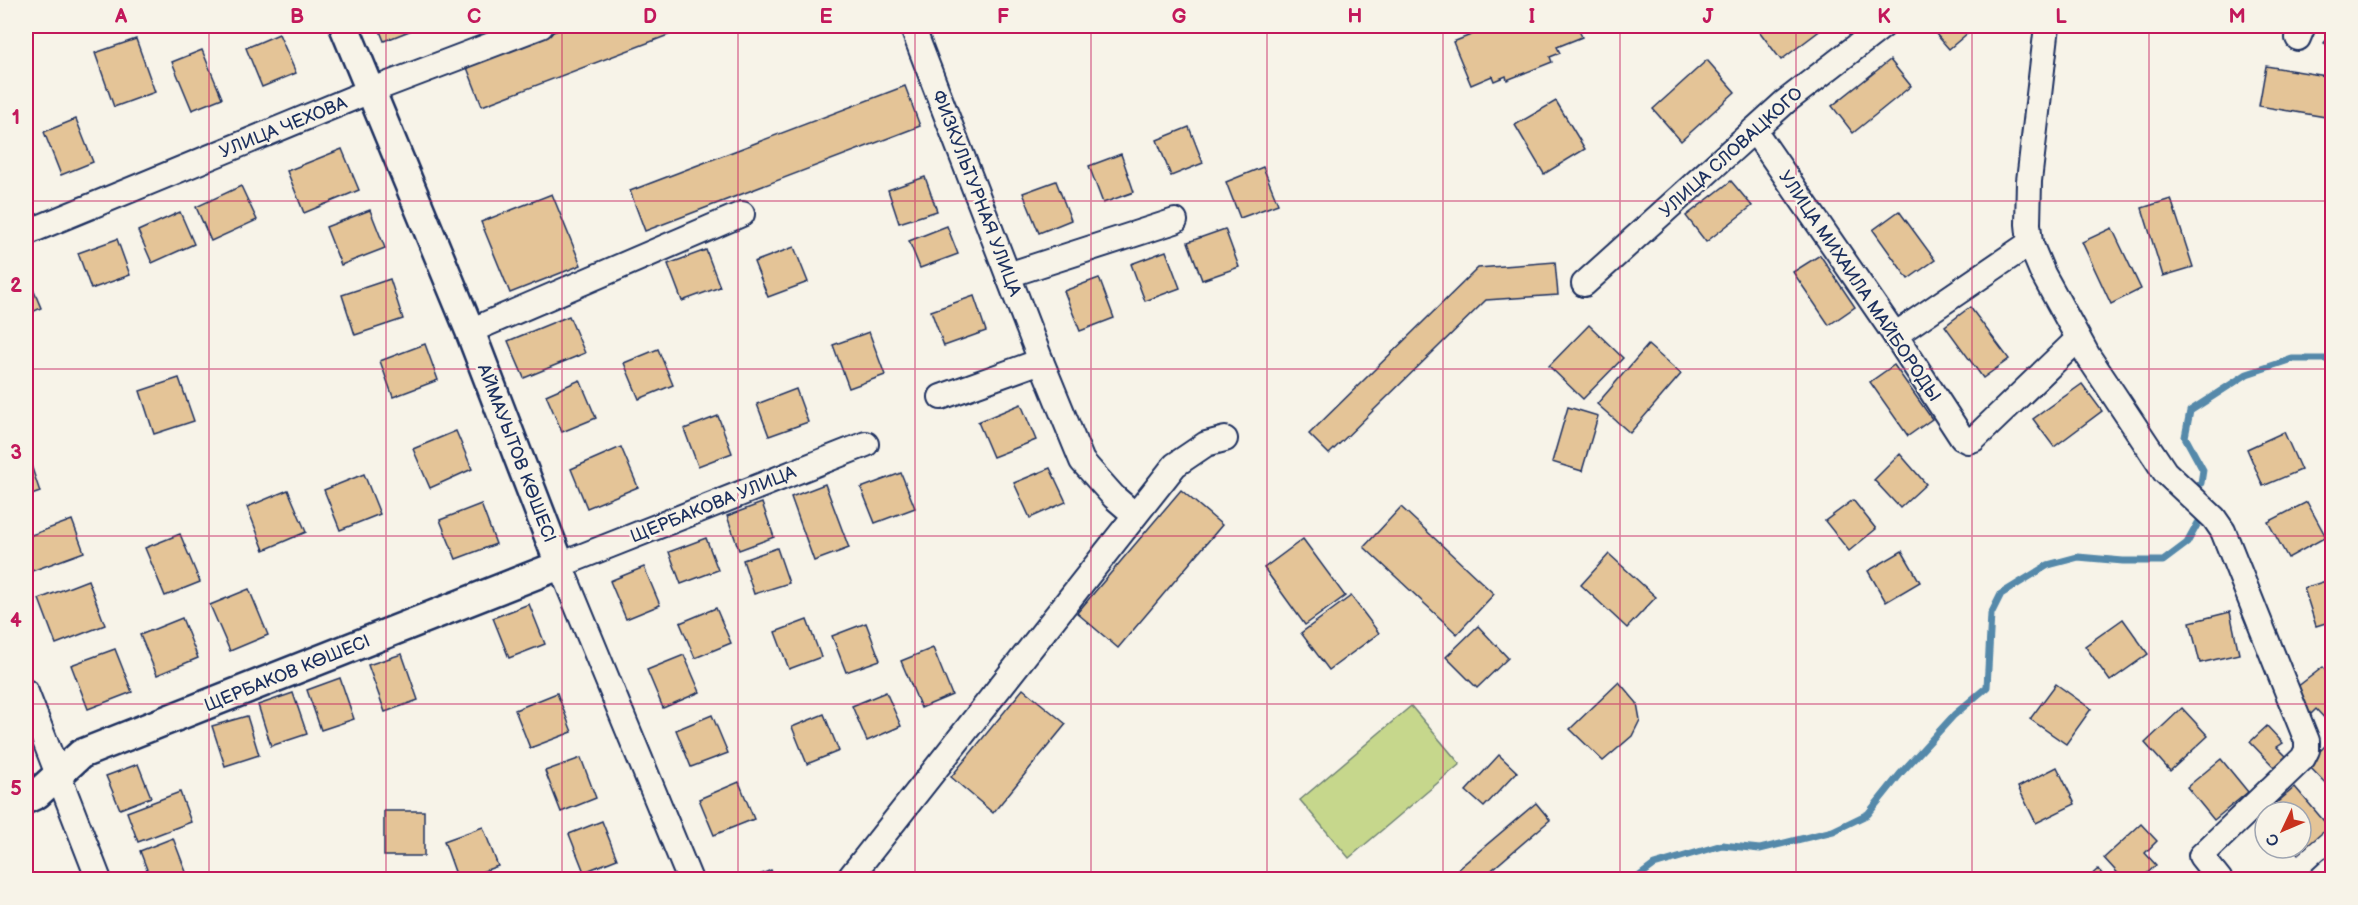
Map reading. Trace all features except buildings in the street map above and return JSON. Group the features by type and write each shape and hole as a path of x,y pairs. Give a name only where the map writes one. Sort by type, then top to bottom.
{"street":[{"name":"АЙМАУЫТОВ КӨШЕСІ","path":"344,26 470,332 560,565 690,879"},
{"name":"УЛИЦА ЧЕХОВА","path":"26,233 370,92 541,26"},
{"name":"ФИЗКУЛЬТУРНАЯ УЛИЦА","path":"912,26 1041,361 1083,461 1114,497 1135,515"},
{"name":"УЛИЦА СЛОВАЦКОГО","path":"1584,284 1785,102 1883,26"},
{"path":"2047,26 2029,181 2030,243 2043,274 2078,339 2165,472 2214,518 2223,531 2307,741 2307,750 2303,758 2202,856 2220,879"},
{"name":"УЛИЦА МИХАИЛА МАЙБОРОДЫ","path":"1754,130 1895,335 1962,438 1968,441 1974,439 2078,339"},
{"path":"470,332 742,214"},
{"path":"1008,275 1175,220"},
{"path":"1895,335 2030,243"},
{"path":"941,397 1041,361"},
{"path":"848,879 1175,465 1206,444 1225,439"},
{"name":"ЩЕРБАКОВА УЛИЦА","path":"560,565 866,444"},
{"name":"ЩЕРБАКОВ КӨШЕСІ","path":"26,799 37,794 81,754 560,565"},
{"path":"26,692 99,879"},
{"path":"2320,879 2332,869"}],"green space":[{"path":"1411,706 1460,764 1349,858 1300,800"}],"waterway":[{"path":"2201,483 2203,470 2185,437 2190,411 2247,374 2292,359 2332,359"},
{"path":"1634,880 1654,865 1722,845 1760,849 1833,831 1868,814 1901,773 1954,715 1987,687 1991,614 2001,594 2048,565 2078,557 2123,561 2163,561 2187,543 2198,523"}]}
